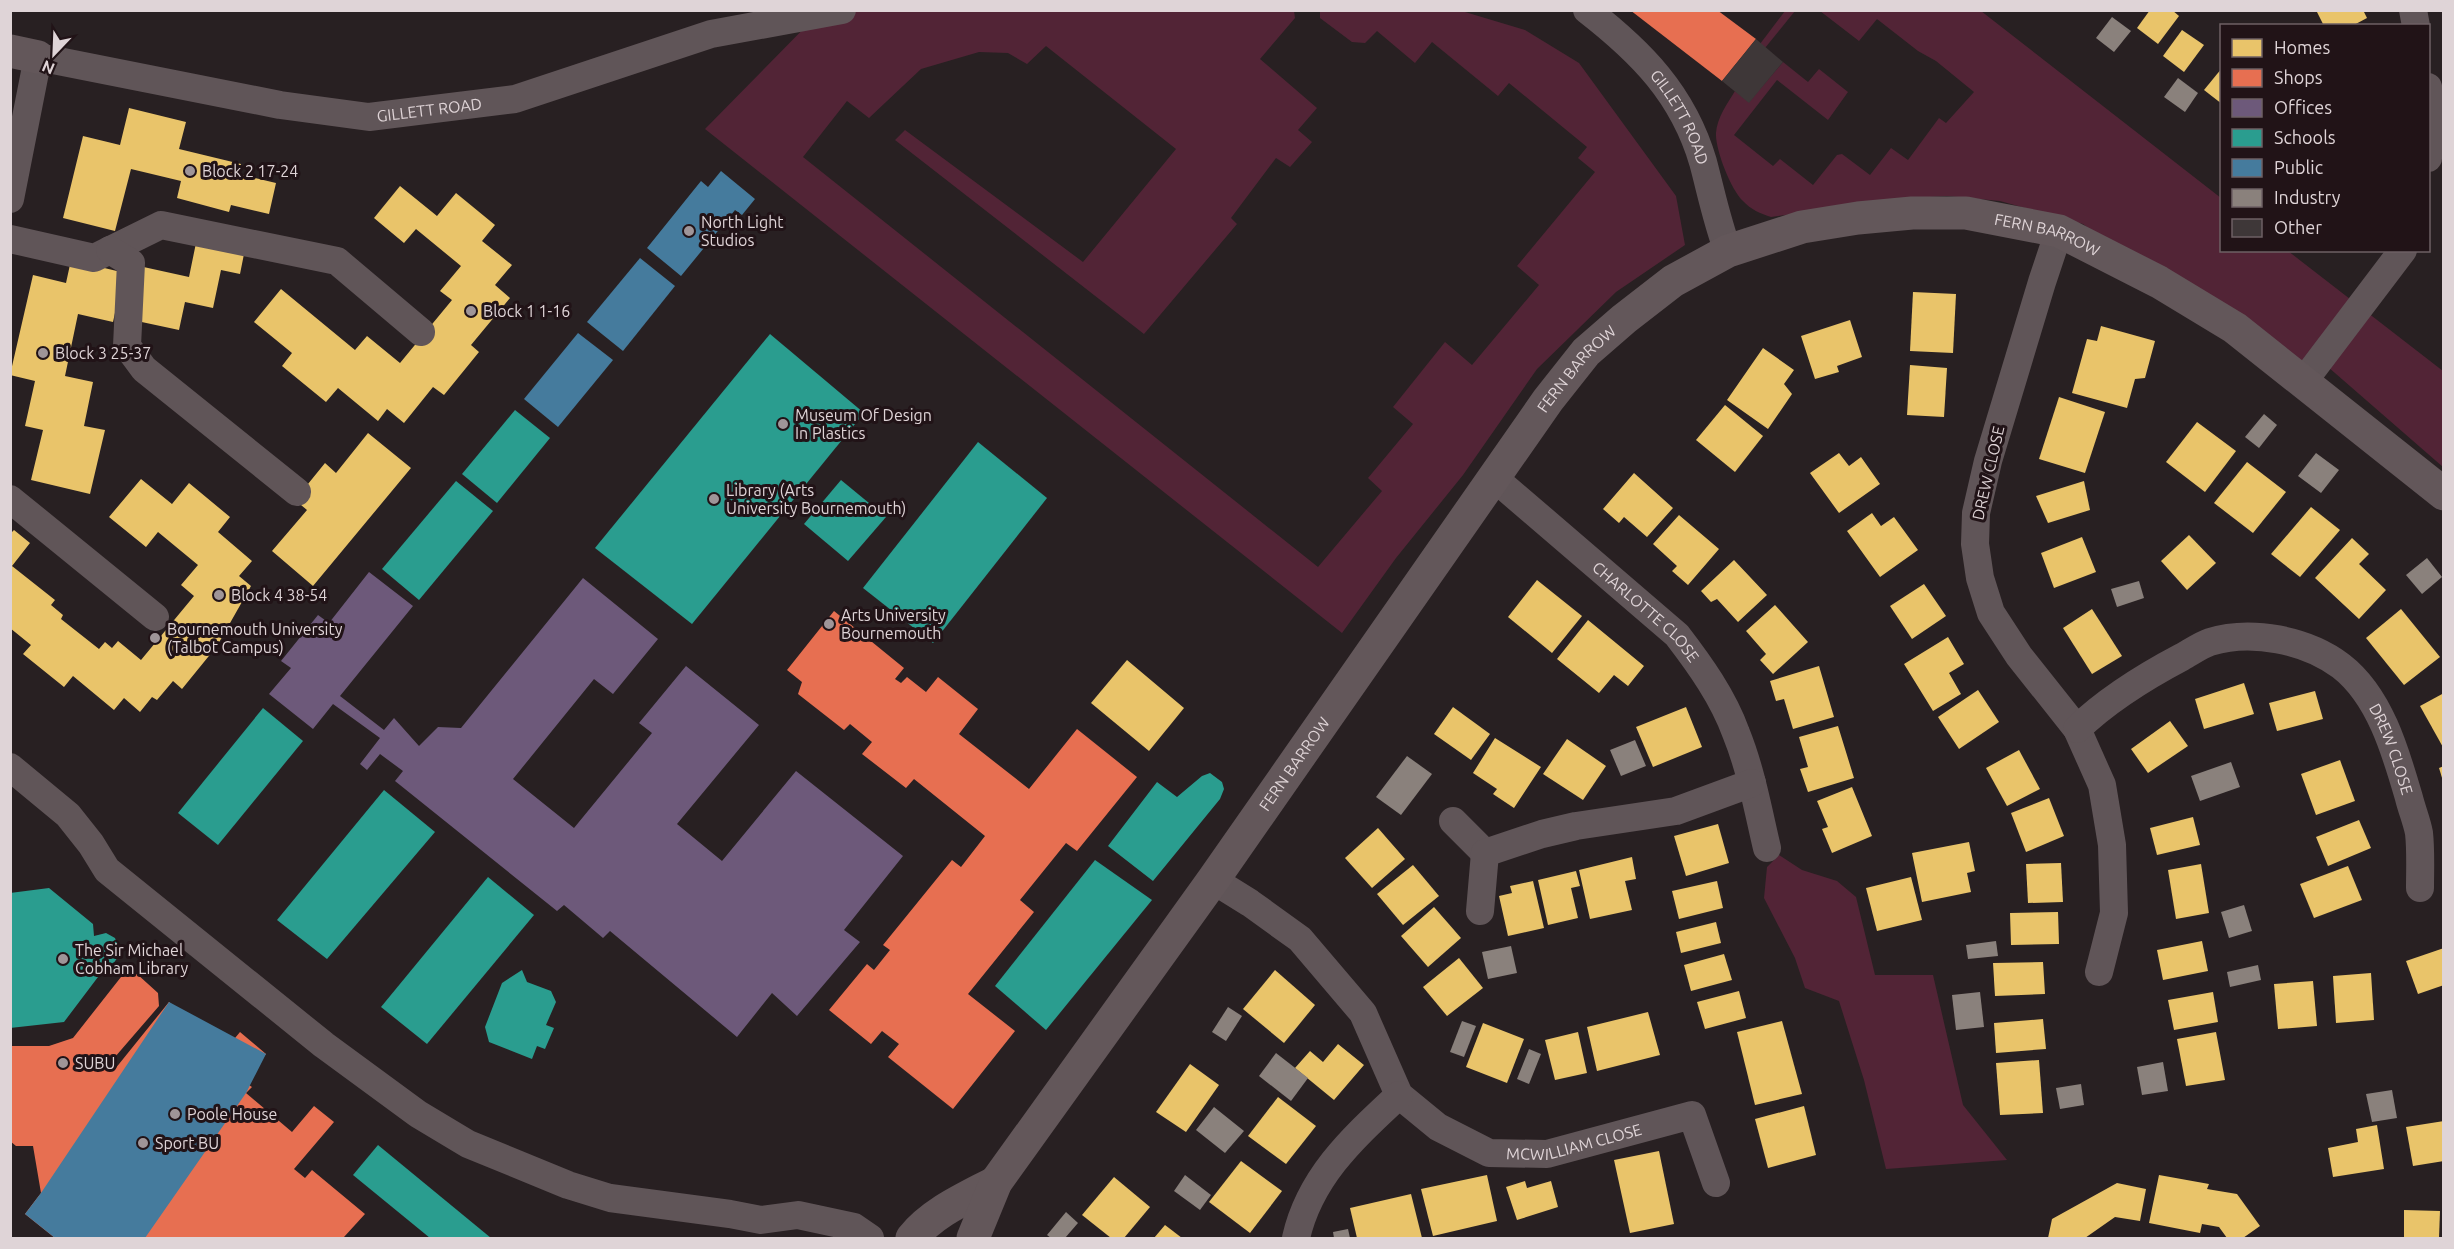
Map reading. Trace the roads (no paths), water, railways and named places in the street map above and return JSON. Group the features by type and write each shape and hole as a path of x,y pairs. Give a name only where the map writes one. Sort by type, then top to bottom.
{"street":[{"name":"GILLETT ROAD","path":"24,54 280,105 369,117 515,99 708,22 842,10"},
{"name":"GILLETT ROAD","path":"1587,10 1637,52 1659,75 1682,110 1702,160 1718,224 1728,251"},
{"path":"10,199 24,54"},
{"path":"2430,137 2434,96"},
{"name":"FERN BARROW","path":"973,1239 996,1182 1212,880 1493,477 1586,352 1673,281 1728,251 1802,227 1858,218 1912,213 1966,213 2059,231 2159,282 2235,328 2444,494"},
{"path":"10,239 94,258 161,225 337,261 421,332"},
{"name":"DREW CLOSE","path":"2059,231 1988,461 1976,513 1975,544 1980,578 1991,613 2019,656 2077,729 2102,785 2112,845 2114,913 2099,972"},
{"path":"110,250 131,263 127,346 144,369 297,492"},
{"path":"2303,382 2401,252"},
{"name":"CHARLOTTE CLOSE","path":"1493,477 1677,635 1715,690 1736,732 1752,783 1767,848"},
{"path":"10,499 155,617"},
{"name":"DREW CLOSE","path":"2077,729 2099,707 2149,674 2210,642 2238,638 2266,638 2295,644 2318,653 2341,666 2362,688 2390,740 2419,834 2420,888"},
{"path":"10,767 68,815 91,844 107,870 324,1045 418,1114 468,1144 567,1185 610,1198 679,1208 770,1229 798,1215 805,1216 854,1227 870,1239"},
{"path":"1485,853 1542,834 1576,826 1676,811 1752,783"},
{"path":"1453,821 1485,853 1480,911"},
{"name":"MCWILLIAM CLOSE","path":"1212,880 1250,903 1300,939 1363,1013 1399,1095 1438,1126 1489,1153 1547,1154 1692,1115 1716,1183"},
{"path":"1296,1239 1305,1207 1331,1163 1353,1138 1399,1095"},
{"name":"FERN BARROW","path":"912,1239 922,1225 942,1211 996,1182"}],"place":[{"name":"Block 2 17-24","path":"190,171"},
{"name":"North Light Studios","path":"689,231"},
{"name":"Block 1 1-16","path":"471,311"},
{"name":"Block 3 25-37","path":"43,353"},
{"name":"Museum Of Design In Plastics","path":"783,424"},
{"name":"Library (Arts University Bournemouth)","path":"714,499"},
{"name":"Block 4 38-54","path":"219,595"},
{"name":"Arts University Bournemouth","path":"829,624"},
{"name":"Bournemouth University (Talbot Campus)","path":"155,638"},
{"name":"The Sir Michael Cobham Library","path":"63,959"},
{"name":"SUBU","path":"63,1063"},
{"name":"Poole House","path":"175,1114"},
{"name":"Sport BU","path":"143,1143"}]}
